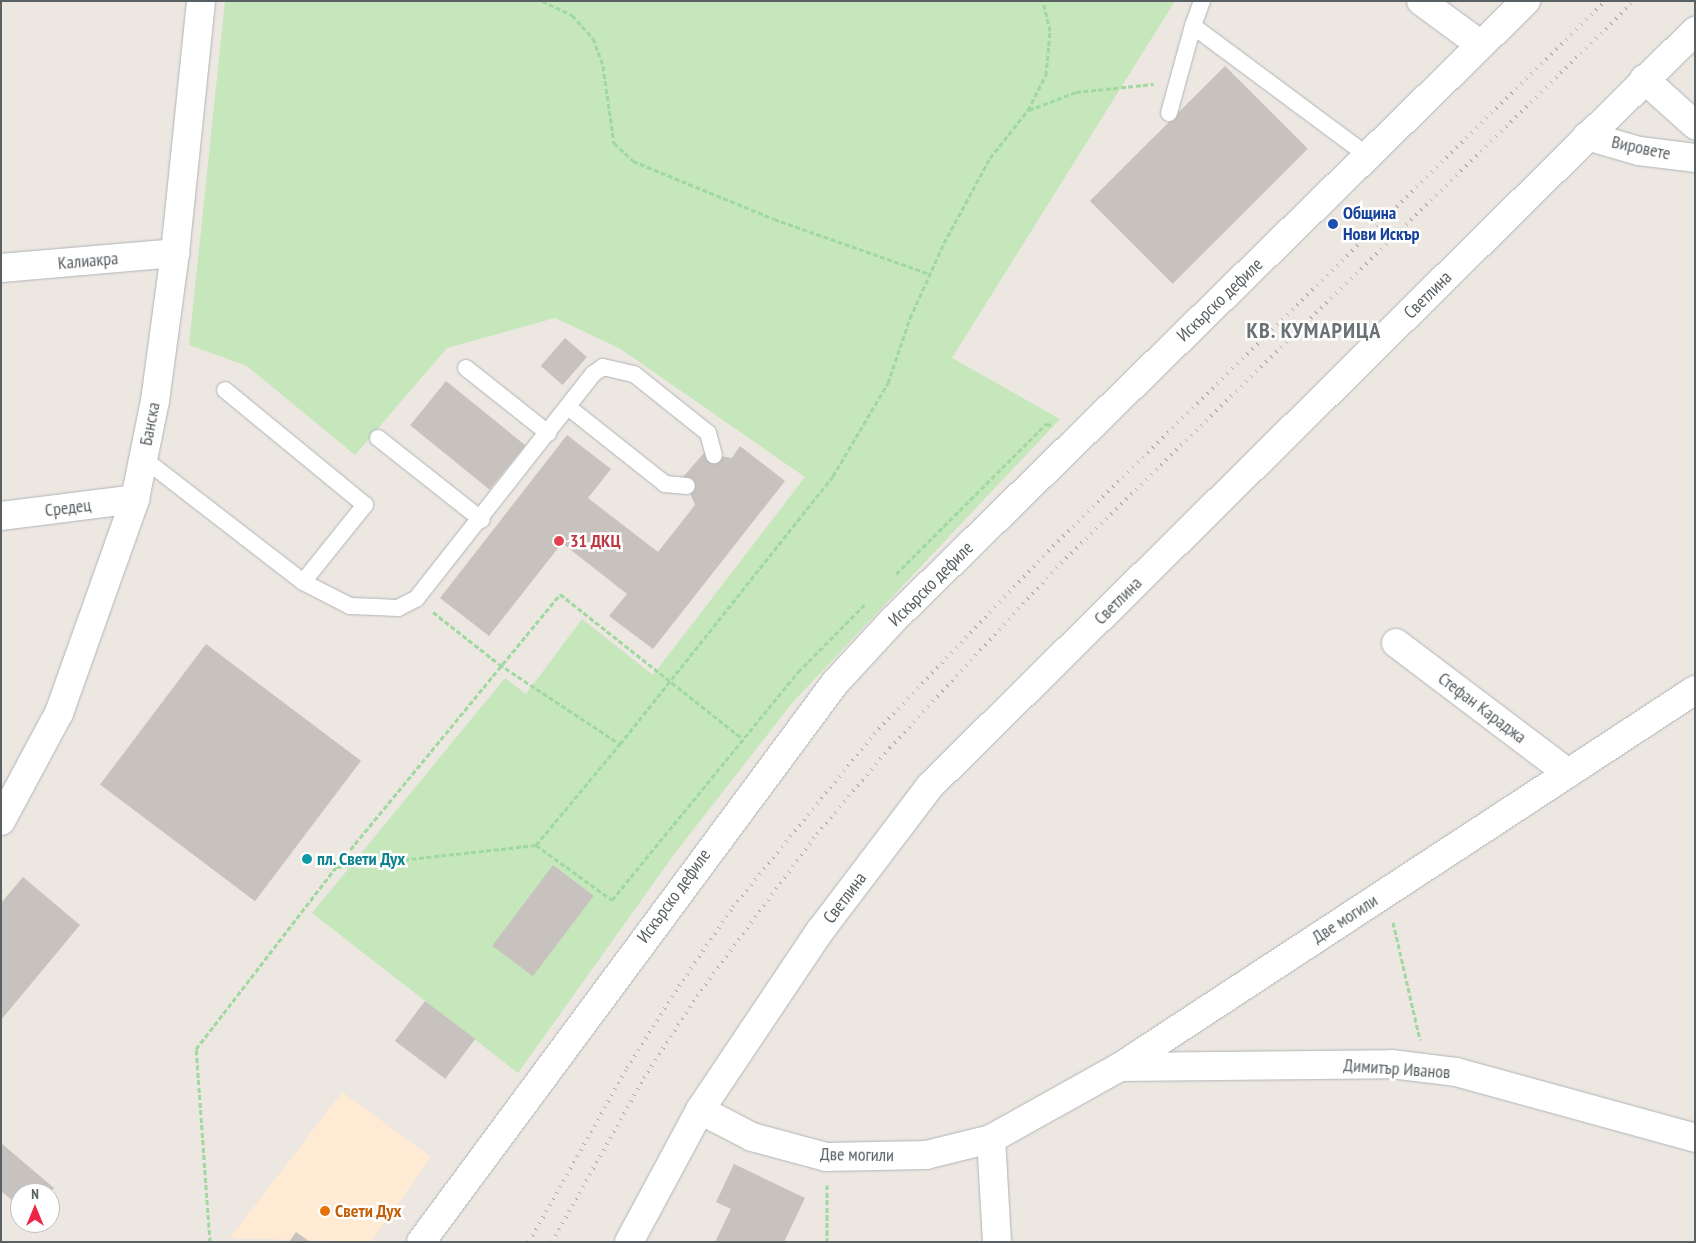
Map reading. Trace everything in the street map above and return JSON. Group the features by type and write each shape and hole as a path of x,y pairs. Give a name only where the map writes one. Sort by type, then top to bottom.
{"street":[{"name":"Банска","path":"1,821 59,713 135,499 144,459 175,253 201,1"},
{"path":"1421,1 1481,46"},
{"name":"Искърско дефиле","path":"421,1242 835,683 894,620 1526,1"},
{"name":"Светлина","path":"629,1242 700,1110 820,931 930,786 1695,30"},
{"path":"1644,79 1695,125"},
{"name":"Вировете","path":"1588,136 1639,151 1695,158"},
{"name":"Калиакра","path":"1,268 175,253"},
{"name":"Средец","path":"1,516 135,499"},
{"name":"Стефан Караджа","path":"1396,643 1568,773"},
{"name":"Две могили","path":"700,1110 752,1137 826,1157 926,1155 991,1139 1120,1067 1695,690"},
{"name":"Димитър Иванов","path":"1120,1067 1390,1064 1427,1068 1466,1074 1695,1138"},
{"path":"991,1139 997,1242"}],"lane":[{"path":"1169,113 1193,26 1202,1"},
{"path":"1193,26 1368,156"},
{"path":"144,459 323,596 350,606 398,608 416,599 482,520 593,374 604,367 619,368 634,374 708,433 714,454"},
{"path":"466,368 548,433"},
{"path":"225,390 365,505 303,582"},
{"path":"568,407 665,484 687,486"},
{"path":"378,438 482,520"}],"path":[{"path":"542,1 572,16 593,38 603,66 614,143 633,161 774,220 930,274"},
{"path":"536,845 620,744 833,476 888,384 930,274 990,158 1028,110 1046,75 1050,31 1043,1"},
{"path":"1028,110 1076,92 1177,84"},
{"path":"888,582 1046,424 1089,429"},
{"path":"210,1242 196,1050 336,867 499,664 560,594 672,679 742,738"},
{"path":"336,867 536,845 612,900 742,738 798,672 874,596"},
{"path":"416,599 499,664 620,744"},
{"path":"1386,892 1427,1068"},
{"path":"826,1157 827,1242"}],"shaded area":[{"path":"342,1092 431,1157 371,1242 230,1238"}],"green space":[{"path":"225,1 1175,1 952,358 1060,419 793,702 675,853 518,1073 312,913 505,678 526,694 582,619 653,675 805,477 619,348 555,318 447,348 355,455 247,366 189,345"}],"building":[{"path":"1225,66 1308,149 1173,284 1090,201"},
{"path":"565,338 587,357 563,385 541,366"},
{"path":"446,381 525,445 489,489 410,425"},
{"path":"567,435 611,469 588,498 658,552 695,505 683,477 704,453 732,458 740,446 785,481 653,649 609,616 627,594 562,543 489,636 440,598"},
{"path":"206,644 361,761 255,901 100,785"},
{"path":"553,865 594,896 533,976 492,946"},
{"path":"23,877 80,925 1,1020 1,903"},
{"path":"425,1001 475,1039 445,1079 395,1041"},
{"path":"1,1143 48,1183 10,1183 10,1199 1,1191"},
{"path":"734,1164 805,1198 784,1242 715,1242 731,1209 716,1202"},
{"path":"296,1232 310,1242 289,1242"}],"railway":[{"path":"529,1242 627,1068 679,986 733,907 874,734 1048,551 1605,1"},
{"path":"552,1242 644,1078 697,996 817,834 890,748 1061,563 1634,1"}],"place":[{"name":"Община Нови Искър","path":"1333,224"},
{"name":"31 ДКЦ","path":"559,541"},
{"name":"пл. Свети Дух","path":"307,859"},
{"name":"Свети Дух","path":"325,1211"}],"district":[{"name":"КВ. КУМАРИЦА","path":"1314,331"}]}
